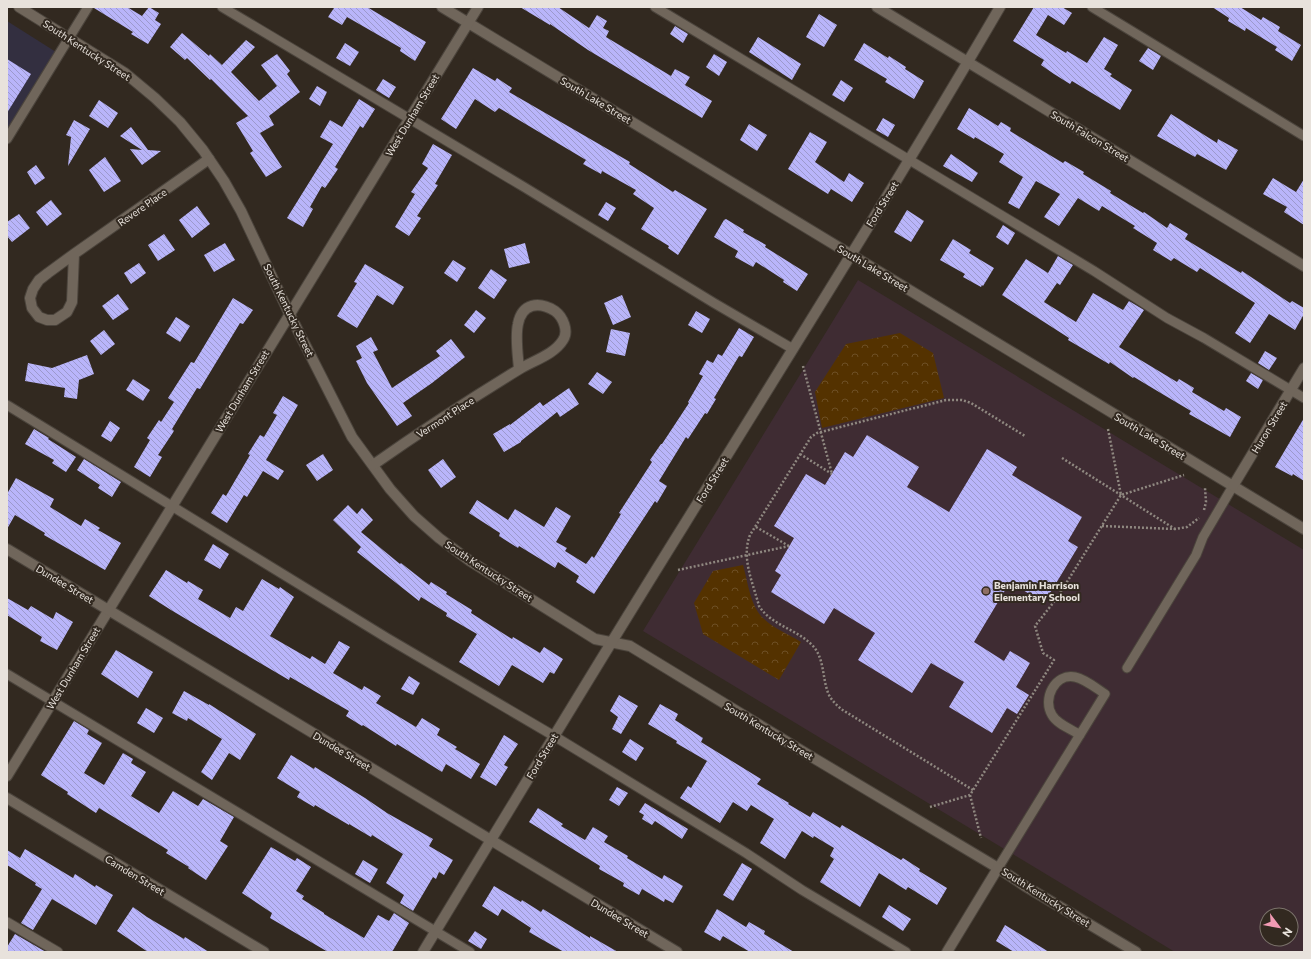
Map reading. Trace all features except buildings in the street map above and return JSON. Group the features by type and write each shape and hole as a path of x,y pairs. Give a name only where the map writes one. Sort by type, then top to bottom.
{"street":[{"name":"South Kentucky Street","path":"19,7 125,73 155,98 180,122 224,181 241,211 289,313 352,437 390,489 414,516 439,538 470,561 595,639 630,646 1136,952"},
{"name":"South Lake Street","path":"442,7 1304,529"},
{"name":"West Dunham Street","path":"7,776 289,313 478,7"},
{"name":"South Falcon Street","path":"877,7 1304,266"},
{"name":"Ford Street","path":"423,952 554,736 793,349 1000,7"},
{"name":"Revere Place","path":"74,254 72,302 67,312 55,320 46,320 40,317 32,308 30,298 33,289 39,280 74,254 209,160"},
{"name":"Vermont Place","path":"373,465 518,369 557,348 564,339 566,328 559,314 548,307 536,304 527,308 521,315 518,324 518,369"},
{"name":"Huron Street","path":"1233,486 1304,368"},
{"name":"Dundee Street","path":"7,549 677,952"},
{"name":"Camden Street","path":"7,798 264,952"},
{"path":"947,952 998,868"}],"lane":[{"path":"7,139 88,7"},
{"path":"222,7 524,187 707,299 793,349"},
{"path":"655,7 1088,267 1167,318 1204,338 1304,398"},
{"path":"1092,7 1304,136"},
{"path":"7,405 387,638 554,736 802,890 906,952"},
{"path":"1126,668 1196,555 1203,537 1233,486"},
{"path":"7,674 470,952"},
{"path":"998,868 1080,735 1105,694 1075,676 1064,678 1054,686 1048,696 1048,708 1053,717 1080,735"},
{"path":"7,922 58,952"}],"path":[{"path":"800,454 832,474 803,366"},
{"path":"974,790 844,711 834,703 829,695 822,665 813,646 770,619 762,612 746,562 747,543 811,437 821,432 946,400 962,400 971,403 1025,436"},
{"path":"1108,429 1121,495"},
{"path":"1062,458 1176,529"},
{"path":"930,807 970,795 1054,660 1043,653 1035,626 1056,598 1121,495 1184,475"},
{"path":"1203,513 1206,502 1205,488"},
{"path":"1101,526 1176,529 1187,527 1198,520 1200,516"},
{"path":"678,570 746,554 789,546 756,527"},
{"path":"970,795 981,838"}],"shaded area":[{"path":"7,21 56,52 7,132"},
{"name":"Benjamin Harrison Elementary School","path":"858,280 1304,550 1304,952 1175,952 643,631"}],"green space":[{"path":"900,333 933,353 944,398 822,428 815,392 846,344"},
{"path":"743,565 748,586 759,614 772,625 801,642 779,680 703,634 694,603 713,571"}],"place":[{"name":"Benjamin Harrison Elementary School","path":"986,591"}]}
